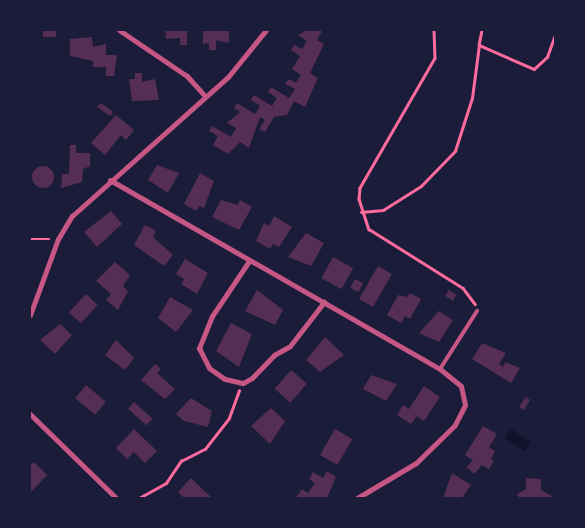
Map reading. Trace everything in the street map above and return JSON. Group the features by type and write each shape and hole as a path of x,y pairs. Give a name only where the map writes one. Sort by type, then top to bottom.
{"street":[{"path":"119,30 187,76 205,96"},
{"path":"30,315 58,239 72,216 110,180 228,77 266,30"},
{"path":"110,180 248,261 324,302 440,369 465,395 463,415 416,463 357,498"},
{"path":"248,261 212,316 198,348 209,368 225,379 243,383 290,346 324,302"},
{"path":"30,414 116,498"},
{"path":"30,424 35,419"}],"lane":[{"path":"440,369 477,311"}],"path":[{"path":"434,30 435,58 360,188 361,212 369,229 384,241 463,288 477,311"},
{"path":"361,212 383,210 421,186 455,151 472,98 482,30"},
{"path":"479,45 534,69 547,57 555,35"},
{"path":"30,239 58,239"},
{"path":"139,498 166,483 181,461 205,448 229,418 243,383"}],"shaded area":[{"path":"511,429 531,442 525,451 505,438"}],"building":[{"path":"43,30 56,30 56,37 43,37"},
{"path":"165,30 187,30 187,45 180,45 180,38 166,39"},
{"path":"203,30 229,30 229,43 216,40 216,50 209,50 209,43 203,44"},
{"path":"307,30 329,30 322,31 317,40 324,44 310,73 318,78 305,107 294,101 287,115 274,117 265,132 259,129 265,120 260,117 249,148 240,142 228,154 213,145 218,136 209,131 212,126 231,137 236,128 227,123 240,112 234,108 237,103 255,114 260,106 251,100 254,95 272,106 277,98 268,92 271,87 289,98 295,89 285,84 289,79 296,83 301,75 292,69 300,56 291,50 294,45 302,49 307,41 298,35"},
{"path":"92,37 93,47 106,44 106,55 117,55 114,76 106,76 106,67 93,67 93,61 70,56 70,39"},
{"path":"135,73 142,73 142,82 155,79 159,100 132,101 129,79 135,79"},
{"path":"101,103 113,112 110,116 97,107"},
{"path":"116,115 134,130 126,140 121,135 105,155 91,143"},
{"path":"70,145 76,145 76,153 90,153 90,166 83,169 82,182 61,188 62,174 69,174"},
{"path":"157,165 179,173 168,193 148,180"},
{"path":"43,166 51,169 54,177 51,185 43,188 35,185 32,177 35,169"},
{"path":"200,173 214,181 204,208 199,206 196,211 184,204"},
{"path":"221,200 238,205 240,200 252,207 239,230 212,217"},
{"path":"111,211 122,224 97,247 84,232"},
{"path":"274,216 292,227 279,247 273,244 270,249 256,241 264,223 269,226"},
{"path":"145,225 156,231 153,237 173,255 164,266 134,245"},
{"path":"306,233 324,243 311,266 288,257"},
{"path":"333,257 353,268 341,289 321,278"},
{"path":"185,259 208,273 197,294 181,284 184,279 176,274"},
{"path":"115,262 130,275 123,286 128,291 118,310 106,300 111,294 96,281"},
{"path":"378,266 392,274 373,307 359,299"},
{"path":"355,279 363,283 358,292 350,288"},
{"path":"257,290 283,310 275,325 245,311"},
{"path":"449,290 457,295 453,301 445,296"},
{"path":"410,293 421,299 410,319 405,316 401,323 387,315 398,295 407,297"},
{"path":"86,294 98,305 81,323 69,312"},
{"path":"170,297 193,310 176,332 158,318"},
{"path":"439,311 453,320 439,342 419,333"},
{"path":"231,323 252,334 239,367 216,351"},
{"path":"60,324 72,335 55,354 40,340"},
{"path":"325,337 344,355 320,372 306,360"},
{"path":"116,340 134,358 125,370 105,355"},
{"path":"482,343 506,353 499,364 503,367 505,362 520,368 511,383 472,359"},
{"path":"155,364 161,369 157,373 175,389 165,399 141,380"},
{"path":"291,370 307,384 290,403 275,389"},
{"path":"371,375 397,384 386,401 363,389"},
{"path":"86,385 106,402 95,415 75,398"},
{"path":"424,386 440,397 424,421 417,416 411,424 397,415 403,405 409,409"},
{"path":"526,397 530,400 524,410 519,407"},
{"path":"191,398 212,411 208,427 184,421 176,414"},
{"path":"134,402 153,419 147,425 128,409"},
{"path":"271,408 285,421 270,444 251,426"},
{"path":"483,426 497,434 489,447 495,451 491,459 494,461 489,469 482,465 474,474 467,467 473,460 465,455"},
{"path":"134,429 157,451 145,463 134,452 127,459 116,448"},
{"path":"335,429 352,439 337,465 320,455"},
{"path":"34,462 47,475 30,493 30,466"},
{"path":"327,471 336,477 327,498 296,498 302,489 308,493 315,483 309,479 313,472 323,478"},
{"path":"452,473 471,485 462,498 443,498"},
{"path":"191,478 212,498 184,498 178,492"},
{"path":"526,478 541,479 541,490 555,498 519,498 517,494 526,489"}]}
